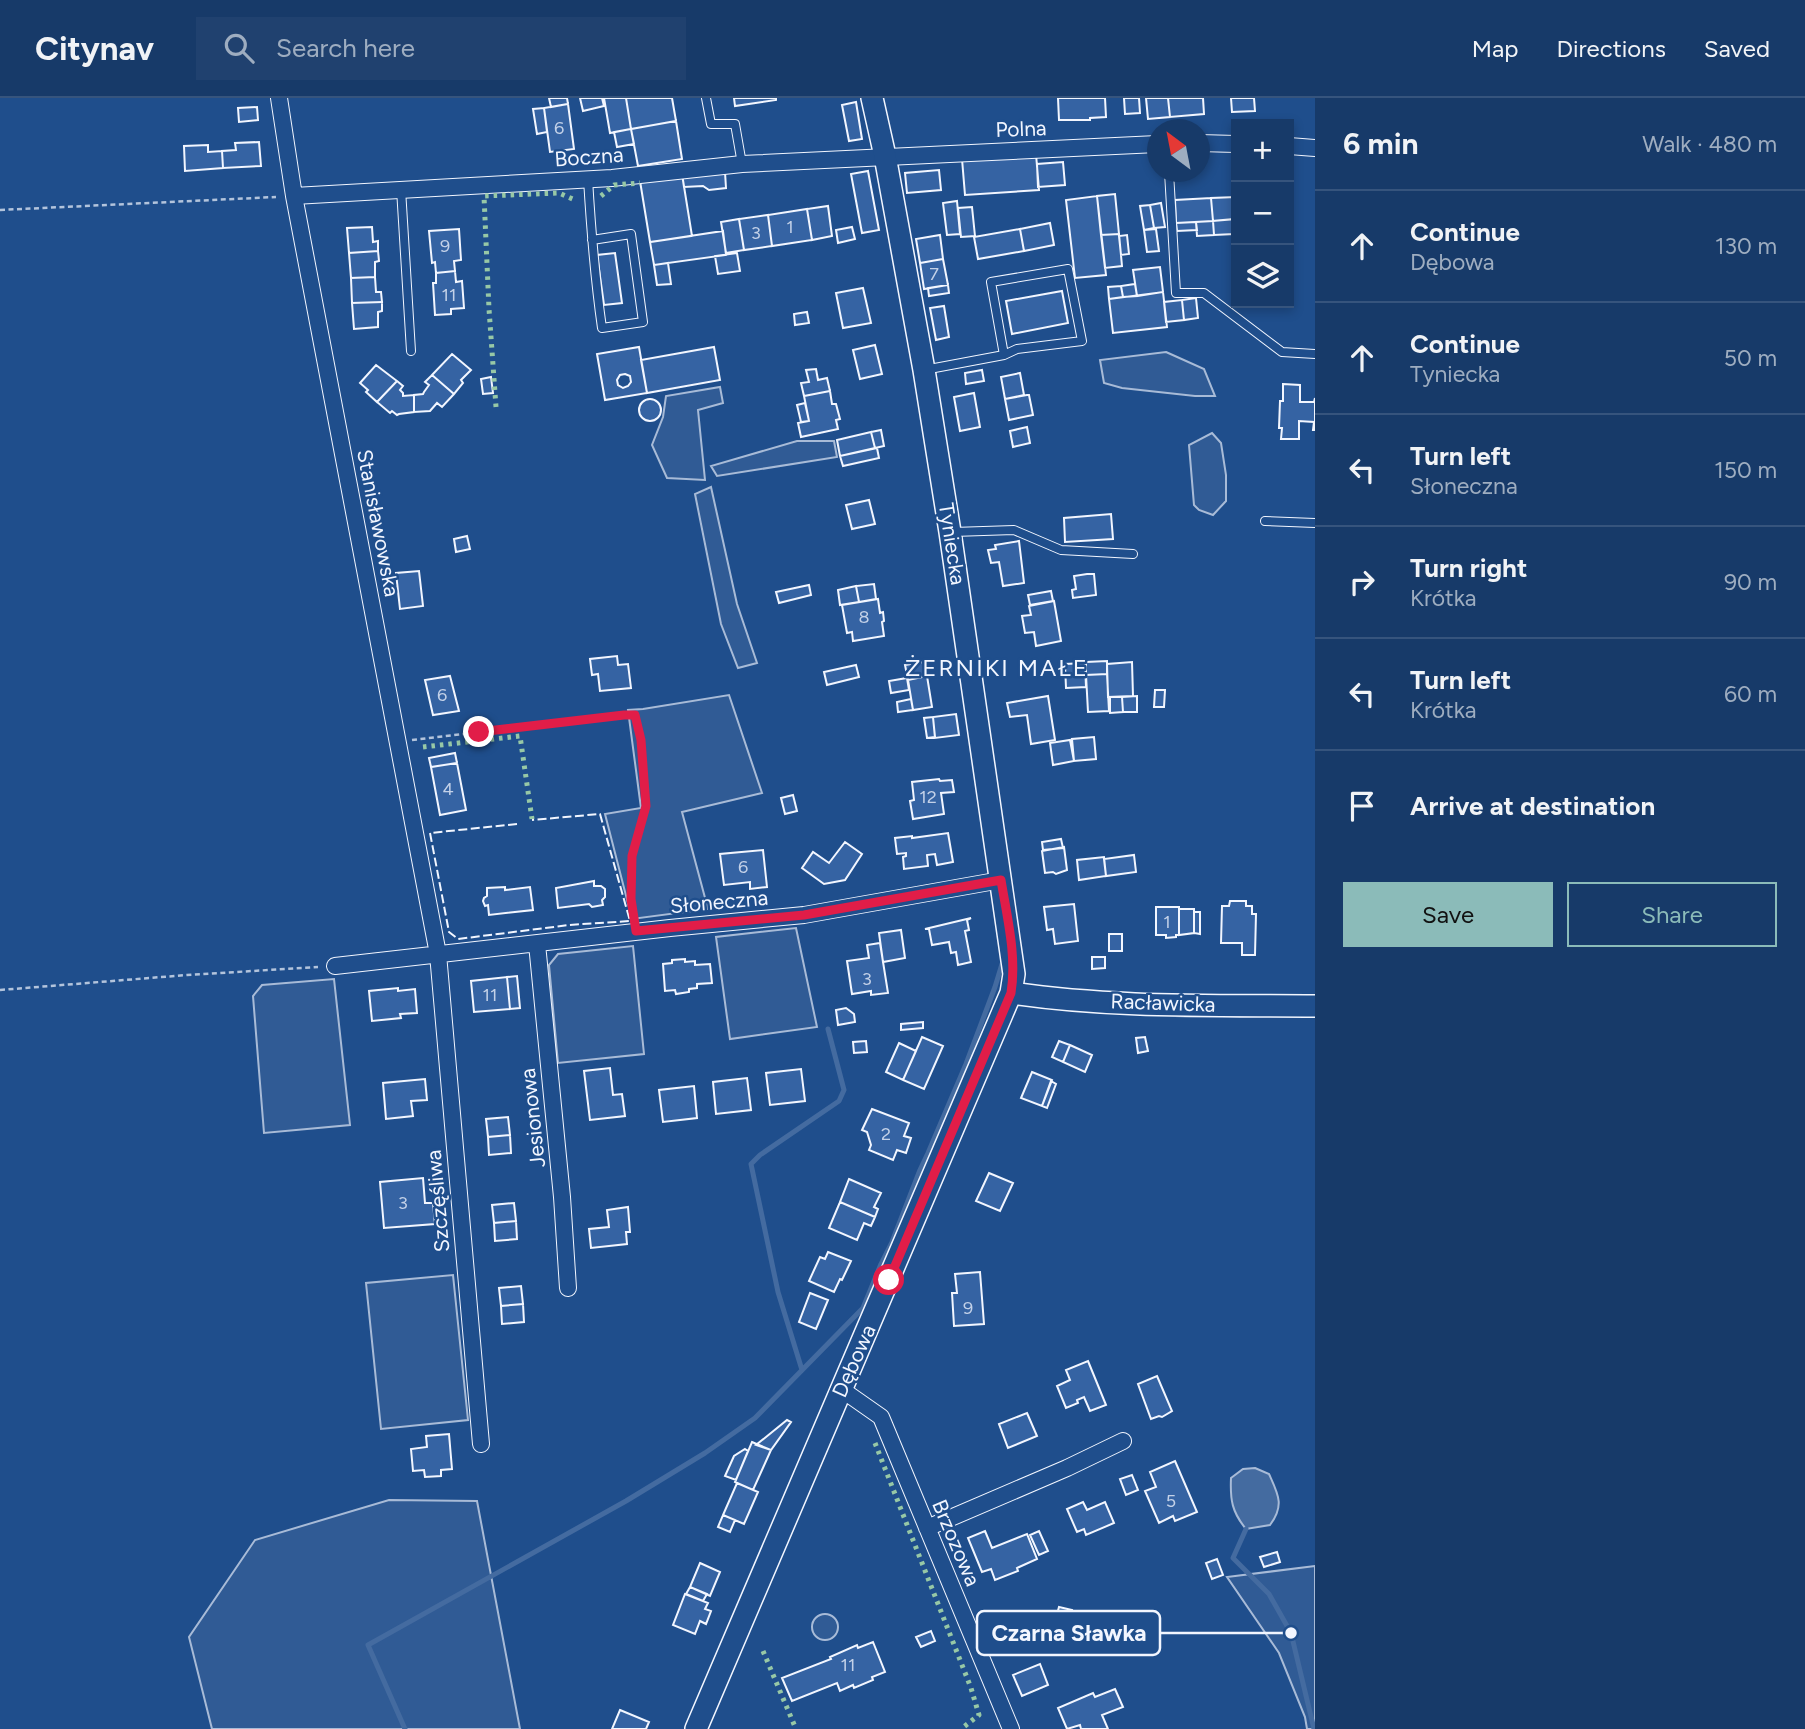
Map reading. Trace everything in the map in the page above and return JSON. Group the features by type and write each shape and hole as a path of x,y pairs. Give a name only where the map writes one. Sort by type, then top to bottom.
{"street":[{"name":"Stanisławowska","path":"279,98 294,196 438,954"},
{"name":"Tyniecka","path":"872,98 924,370 950,532 1013,964 1011,993"},
{"path":"1210,143 1231,144"},
{"name":"Polna","path":"885,156 1147,144"},
{"path":"1294,146 1315,148"},
{"name":"Boczna","path":"294,196 612,178 742,163 885,156"},
{"name":"Słoneczna","path":"335,966 636,931 804,915 1001,880"},
{"name":"Jesionowa","path":"537,944 562,1197 568,1288"},
{"name":"Szczęśliwa","path":"438,954 481,1444"},
{"name":"Racławicka","path":"1011,993 1067,1000 1315,1006"},
{"name":"Dębowa","path":"696,1729 1011,993"},
{"name":"Brzozowa","path":"841,1389 881,1417 1011,1729"},
{"path":"927,1528 1123,1441"}],"lane":[{"path":"706,98 712,124 735,124 742,163"},
{"path":"588,179 592,240 594,270 602,328 643,322 631,234 592,240"},
{"path":"1170,182 1176,293 1204,293 1282,352 1315,354"},
{"path":"401,189 411,351"},
{"path":"924,370 1004,355 1017,349 1082,341 1068,269 991,282 1004,355"},
{"path":"1265,521 1315,523"},
{"path":"950,532 1014,530 1061,550 1133,554"}],"path":[{"path":"0,211 294,196"},
{"path":"398,742 635,715 641,740 646,806 632,856 631,899 636,931"},
{"path":"0,990 335,966"}],"shaded area":[{"path":"1166,352 1204,369 1215,396 1122,388 1104,383 1100,360"},
{"path":"720,387 723,403 698,410 705,480 667,478 652,445 663,417 666,396"},
{"path":"1212,433 1221,443 1226,475 1226,501 1213,515 1194,505 1189,445"},
{"path":"797,441 834,441 837,457 717,476 711,466"},
{"path":"711,487 737,604 757,663 738,668 721,624 695,494"},
{"path":"729,695 762,793 682,812 708,909 632,919 605,814 641,808 628,710"},
{"path":"796,928 817,1027 730,1039 716,937"},
{"path":"633,946 644,1054 558,1063 549,965 558,954"},
{"path":"334,979 350,1125 264,1133 253,996 262,985"},
{"path":"453,1275 468,1420 381,1429 366,1283"},
{"path":"1255,1468 1269,1474 1279,1505 1270,1525 1246,1529 1233,1505 1231,1478 1243,1469"},
{"path":"389,1500 477,1501 520,1729 212,1729 189,1637 255,1540"},
{"path":"1315,1566 1315,1729 1307,1729 1305,1717 1279,1653 1227,1577"},
{"path":"825,1614 834,1618 838,1627 834,1636 825,1640 816,1636 812,1627 816,1618"}],"building":[{"path":"549,98 567,98 568,104 551,107"},
{"path":"580,98 602,98 604,106 583,111"},
{"path":"604,98 626,98 631,129 610,133"},
{"path":"626,98 672,98 676,121 631,129"},
{"path":"734,98 776,98 776,100 735,106"},
{"path":"1058,98 1105,98 1106,117 1059,120"},
{"path":"1124,98 1139,98 1140,113 1125,114"},
{"path":"1146,98 1168,98 1170,117 1148,119"},
{"path":"1168,98 1203,98 1204,114 1170,117"},
{"path":"1231,98 1254,98 1255,111 1232,112"},
{"path":"856,102 862,139 849,141 842,105"},
{"path":"568,104 574,149 550,152 544,108"},
{"path":"257,107 258,120 239,122 238,108"},
{"path":"544,108 547,132 537,134 533,109"},
{"path":"676,121 682,159 638,166 631,129"},
{"path":"631,129 634,144 617,147 614,132"},
{"path":"259,142 261,166 223,168 222,151 236,150 235,143"},
{"path":"208,145 208,152 222,151 223,168 185,171 184,146"},
{"path":"1036,154 1039,190 965,195 962,159"},
{"path":"1063,162 1065,185 1038,187 1037,164"},
{"path":"939,170 941,190 907,193 905,173"},
{"path":"868,171 879,230 862,233 851,174"},
{"path":"725,172 726,188 709,190 703,186 684,187 682,174"},
{"path":"682,174 692,236 650,242 640,181"},
{"path":"1115,194 1119,234 1101,235 1097,196"},
{"path":"1097,196 1106,275 1075,278 1066,200"},
{"path":"1231,197 1231,219 1213,221 1211,198"},
{"path":"1211,198 1213,221 1176,223 1175,200"},
{"path":"957,201 960,234 947,235 943,203"},
{"path":"1161,203 1165,227 1154,228 1150,205"},
{"path":"1150,205 1154,228 1144,230 1140,206"},
{"path":"828,206 832,236 812,240 807,209"},
{"path":"972,207 975,236 961,237 958,208"},
{"path":"807,209 812,240 772,246 768,215"},
{"path":"768,215 772,246 744,250 739,219"},
{"path":"739,219 744,250 726,253 721,222"},
{"path":"1231,219 1231,234 1214,235 1213,221"},
{"path":"1213,221 1214,235 1197,236 1196,222"},
{"path":"1196,222 1197,230 1177,231 1176,223"},
{"path":"1050,223 1054,245 1024,251 1020,229"},
{"path":"372,227 373,242 378,241 378,251 349,253 347,228"},
{"path":"852,227 855,239 838,243 836,230"},
{"path":"459,229 461,260 454,261 455,271 436,273 435,262 432,263 429,231"},
{"path":"1020,229 1024,251 978,259 974,237"},
{"path":"1156,229 1159,251 1147,252 1144,230"},
{"path":"723,231 726,255 654,265 650,242"},
{"path":"1119,234 1122,266 1105,268 1101,235"},
{"path":"940,235 943,259 920,263 916,239"},
{"path":"1127,235 1129,254 1121,255 1119,236"},
{"path":"378,251 379,261 375,262 375,277 351,278 349,253"},
{"path":"615,253 622,303 604,305 597,255"},
{"path":"737,253 740,271 718,274 715,256"},
{"path":"943,259 948,285 924,289 920,263"},
{"path":"668,263 671,284 657,285 654,265"},
{"path":"1160,267 1163,292 1137,296 1133,270"},
{"path":"455,271 456,282 462,281 464,308 451,309 451,314 435,315 433,283 436,283 436,273"},
{"path":"375,277 376,292 381,292 382,302 352,303 351,278"},
{"path":"1135,284 1137,296 1123,297 1121,286"},
{"path":"948,285 949,293 929,296 928,288"},
{"path":"1121,286 1123,297 1109,299 1108,287"},
{"path":"863,288 871,323 843,328 836,293"},
{"path":"1062,291 1068,323 1012,334 1006,301"},
{"path":"1163,292 1167,327 1113,333 1109,299"},
{"path":"1196,298 1198,318 1184,320 1182,300"},
{"path":"1182,300 1184,320 1166,322 1164,302"},
{"path":"382,302 382,311 378,312 378,327 354,329 352,303"},
{"path":"944,306 949,337 936,340 930,308"},
{"path":"807,312 809,323 795,325 794,314"},
{"path":"875,345 882,374 860,379 853,350"},
{"path":"639,347 647,393 605,400 597,354","holes":["620,375 630,376 631,382 628,386 623,388 618,385"]},
{"path":"714,347 720,380 647,393 641,360"},
{"path":"452,354 471,370 461,380 463,383 454,394 432,375"},
{"path":"376,365 397,381 377,402 360,383"},
{"path":"816,369 818,380 827,378 830,391 804,396 801,383 809,382 806,370"},
{"path":"982,370 984,381 966,384 965,373"},
{"path":"1020,373 1024,395 1005,399 1001,377"},
{"path":"432,375 454,394 442,407 437,403 430,411 414,412 414,395 423,394 429,385 425,382"},
{"path":"491,377 493,393 483,394 481,379"},
{"path":"397,381 403,386 400,390 403,396 414,395 414,412 397,415 392,411 390,413 377,402"},
{"path":"1283,384 1300,385 1300,402 1314,402 1315,398 1315,430 1314,422 1299,421 1299,439 1281,439 1282,428 1279,428"},
{"path":"830,391 832,404 836,404 840,419 836,420 838,429 801,437 798,423 809,421 804,396"},
{"path":"974,393 980,427 960,431 954,397"},
{"path":"1029,395 1033,415 1009,420 1005,399"},
{"path":"646,399 654,399 661,406 661,414 654,421 646,421 639,414 639,406"},
{"path":"805,403 809,421 801,422 797,405"},
{"path":"1027,427 1030,443 1013,447 1010,431"},
{"path":"881,430 884,446 875,448 871,432"},
{"path":"871,432 875,448 840,456 837,440"},
{"path":"877,448 879,458 843,466 840,456"},
{"path":"869,500 875,524 852,529 846,505"},
{"path":"1111,514 1113,539 1065,542 1064,518"},
{"path":"467,536 470,549 456,552 454,539"},
{"path":"1019,541 1024,583 1003,586 999,562 991,563 988,550 996,549 995,545"},
{"path":"419,571 423,606 400,609 396,573"},
{"path":"1094,574 1096,595 1073,598 1072,590 1076,589 1074,576"},
{"path":"874,584 876,599 859,602 856,586"},
{"path":"809,585 811,595 779,603 776,592"},
{"path":"856,586 859,602 840,605 838,590"},
{"path":"1051,591 1053,601 1030,605 1028,595"},
{"path":"878,599 880,613 883,612 884,636 853,641 852,632 847,633 842,605"},
{"path":"1054,601 1061,641 1036,646 1034,632 1025,633 1022,616 1031,615 1029,606"},
{"path":"617,656 618,665 628,664 631,688 600,691 598,674 592,675 590,659"},
{"path":"1107,661 1107,674 1086,675 1086,662"},
{"path":"923,662 925,676 908,680 905,665"},
{"path":"1132,662 1133,696 1108,697 1107,664"},
{"path":"1085,663 1086,687 1066,688 1065,664"},
{"path":"856,665 859,677 827,685 824,672"},
{"path":"1107,674 1109,711 1088,712 1086,675"},
{"path":"450,676 459,711 433,715 425,680"},
{"path":"927,676 932,707 913,710 908,680"},
{"path":"907,678 909,690 891,693 889,681"},
{"path":"1155,690 1165,690 1164,707 1154,707"},
{"path":"1048,696 1055,740 1031,744 1027,715 1010,717 1007,703"},
{"path":"1137,696 1137,712 1123,712 1122,697"},
{"path":"1110,697 1122,697 1123,712 1110,713"},
{"path":"911,699 913,710 898,712 897,702"},
{"path":"956,714 959,735 935,738 933,717"},
{"path":"933,717 935,737 927,738 924,718"},
{"path":"1094,737 1096,759 1074,761 1072,739"},
{"path":"1070,740 1074,761 1053,765 1050,743"},
{"path":"455,753 457,763 431,767 429,758"},
{"path":"457,763 466,810 440,815 431,767"},
{"path":"952,780 954,792 941,793 944,814 913,819 910,801 914,800 912,782"},
{"path":"793,795 797,811 785,814 781,798"},
{"path":"948,833 953,862 937,865 935,854 927,855 928,866 904,869 903,857 906,853 897,854 895,838"},
{"path":"1061,839 1063,848 1043,850 1042,842"},
{"path":"845,842 862,854 845,880 824,884 802,868 813,852 829,863"},
{"path":"1064,847 1067,870 1056,874 1045,873 1042,851"},
{"path":"763,850 767,887 750,889 750,882 724,885 720,854"},
{"path":"1134,855 1136,872 1106,876 1104,859"},
{"path":"1104,857 1106,876 1079,880 1077,860"},
{"path":"594,881 594,886 605,889 603,905 558,908 556,888"},
{"path":"505,887 505,890 530,887 533,910 489,915 488,905 485,906 483,901 487,896 487,888"},
{"path":"1230,901 1246,901 1246,906 1252,906 1252,914 1256,914 1255,955 1242,955 1242,943 1221,943 1222,906 1229,906"},
{"path":"1074,904 1078,941 1055,944 1053,929 1047,930 1044,907"},
{"path":"1156,907 1179,907 1179,935 1166,938 1166,935 1156,935"},
{"path":"1179,909 1194,909 1194,933 1179,935"},
{"path":"1194,912 1200,912 1200,934 1194,933"},
{"path":"971,918 967,920 969,930 965,931 971,962 958,965 956,952 951,953 949,942 932,945 929,929 925,929"},
{"path":"901,930 905,958 883,962 879,933"},
{"path":"1109,934 1122,934 1122,951 1109,951"},
{"path":"880,943 888,993 871,995 871,991 852,994 847,961 869,958 867,945"},
{"path":"1092,957 1105,957 1105,968 1092,969"},
{"path":"685,959 685,962 695,961 695,965 710,964 712,983 697,984 697,988 689,989 689,992 676,994 675,990 665,991 663,964"},
{"path":"517,976 520,1008 510,1009 507,977"},
{"path":"507,977 510,1009 474,1012 471,981"},
{"path":"398,988 398,991 415,989 417,1013 400,1014 401,1018 372,1021 369,991"},
{"path":"846,1008 854,1014 855,1022 838,1025 836,1010"},
{"path":"923,1022 923,1028 901,1030 901,1024"},
{"path":"922,1037 943,1046 924,1089 903,1080"},
{"path":"1145,1037 1148,1051 1138,1053 1136,1038"},
{"path":"866,1041 867,1052 854,1053 853,1042"},
{"path":"1059,1041 1070,1045 1063,1062 1052,1057"},
{"path":"899,1043 916,1051 903,1080 886,1072"},
{"path":"1070,1045 1092,1055 1085,1072 1063,1062"},
{"path":"610,1068 613,1095 622,1094 625,1116 590,1120 584,1071"},
{"path":"801,1069 805,1101 770,1105 766,1073"},
{"path":"1032,1072 1052,1080 1042,1106 1021,1098"},
{"path":"747,1078 751,1110 716,1114 713,1082"},
{"path":"425,1079 427,1100 411,1101 413,1116 386,1119 383,1083"},
{"path":"1051,1081 1056,1084 1047,1108 1042,1106"},
{"path":"694,1086 697,1118 663,1122 659,1090"},
{"path":"872,1109 909,1123 904,1136 911,1138 906,1153 897,1150 893,1160 869,1150 871,1145 867,1132 862,1130"},
{"path":"508,1117 510,1135 488,1137 486,1119"},
{"path":"510,1135 511,1153 489,1155 488,1137"},
{"path":"989,1173 1013,1183 1000,1211 976,1201"},
{"path":"423,1178 425,1203 433,1203 435,1224 384,1228 380,1182"},
{"path":"849,1179 881,1193 874,1207 878,1209 875,1217 840,1202"},
{"path":"840,1202 875,1217 871,1226 864,1223 857,1240 829,1228"},
{"path":"514,1203 516,1221 494,1223 492,1205"},
{"path":"628,1207 630,1232 626,1232 627,1244 591,1248 589,1229 609,1227 607,1210"},
{"path":"516,1221 517,1239 495,1241 494,1223"},
{"path":"828,1252 851,1261 834,1292 809,1281 820,1257 825,1259"},
{"path":"980,1272 984,1324 954,1326 952,1293 957,1293 955,1274"},
{"path":"521,1286 523,1304 501,1306 499,1288"},
{"path":"810,1293 828,1300 816,1329 799,1322"},
{"path":"523,1304 524,1322 502,1324 501,1306"},
{"path":"1088,1361 1106,1405 1090,1411 1084,1397 1066,1408 1057,1386 1070,1380 1066,1370"},
{"path":"1157,1376 1172,1411 1151,1419 1138,1384"},
{"path":"1027,1413 1037,1436 1008,1448 999,1424"},
{"path":"787,1420 791,1422 771,1450 756,1445"},
{"path":"449,1434 452,1469 441,1470 441,1476 425,1477 424,1470 413,1471 411,1449 427,1447 426,1436"},
{"path":"752,1442 771,1450 753,1490 735,1482"},
{"path":"745,1449 748,1451 736,1480 725,1476 734,1456"},
{"path":"1175,1461 1197,1512 1175,1521 1173,1516 1159,1523 1145,1491 1156,1487 1150,1472"},
{"path":"1132,1475 1138,1490 1126,1495 1120,1479"},
{"path":"737,1483 758,1492 744,1524 723,1515"},
{"path":"1083,1502 1087,1510 1105,1502 1114,1523 1086,1535 1084,1529 1077,1532 1067,1509"},
{"path":"723,1515 735,1520 730,1532 718,1527"},
{"path":"985,1531 992,1548 1027,1534 1037,1559 1017,1568 1018,1571 995,1580 991,1569 982,1572 968,1538"},
{"path":"1039,1531 1048,1551 1039,1555 1030,1535"},
{"path":"1277,1552 1280,1562 1264,1567 1260,1557"},
{"path":"1217,1559 1223,1575 1212,1579 1206,1563"},
{"path":"700,1563 720,1572 710,1596 690,1587"},
{"path":"690,1587 707,1594 703,1601 686,1594"},
{"path":"685,1594 708,1603 705,1609 711,1611 706,1624 700,1621 695,1634 673,1625"},
{"path":"1059,1607 1072,1610 1070,1621 1079,1623 1077,1633 1053,1629"},
{"path":"931,1631 935,1641 921,1647 916,1637"},
{"path":"873,1642 885,1672 854,1688 853,1685 840,1691 837,1683 792,1701 782,1678 831,1659 830,1657 857,1645 858,1648"},
{"path":"1040,1664 1048,1685 1022,1696 1013,1675"},
{"path":"1115,1689 1123,1707 1102,1715 1108,1729 1081,1729 1080,1725 1067,1729 1058,1708 1093,1693 1095,1697"},
{"path":"620,1710 649,1722 646,1729 612,1729"}],"waterway":[{"path":"405,1729 368,1645 626,1501 705,1453 755,1418 863,1308 966,1064 1002,964"},
{"path":"802,1370 778,1292 751,1164 839,1101 844,1090 828,1029"},
{"path":"1246,1529 1233,1558 1269,1594 1291,1633 1314,1729"}],"hedge":[{"path":"601,196 614,185 640,183"},
{"path":"496,407 484,196 559,193 575,200"},
{"path":"423,747 520,736 532,819"},
{"path":"875,1443 971,1688 979,1715 961,1729"},
{"path":"763,1651 796,1729"}],"fence":[{"path":"517,824 430,833 449,932 458,939 569,925 630,921 600,814 532,820"}],"place":[{"name":"Czarna Sławka","path":"1291,1633"}],"district":[{"name":"ŻERNIKI MAŁE","path":"997,668"}],"route":[{"path":"479,732 635,715 641,740 646,806 632,856 631,899 636,931 804,915 1001,880 1014,974 1011,993 889,1280"}]}
